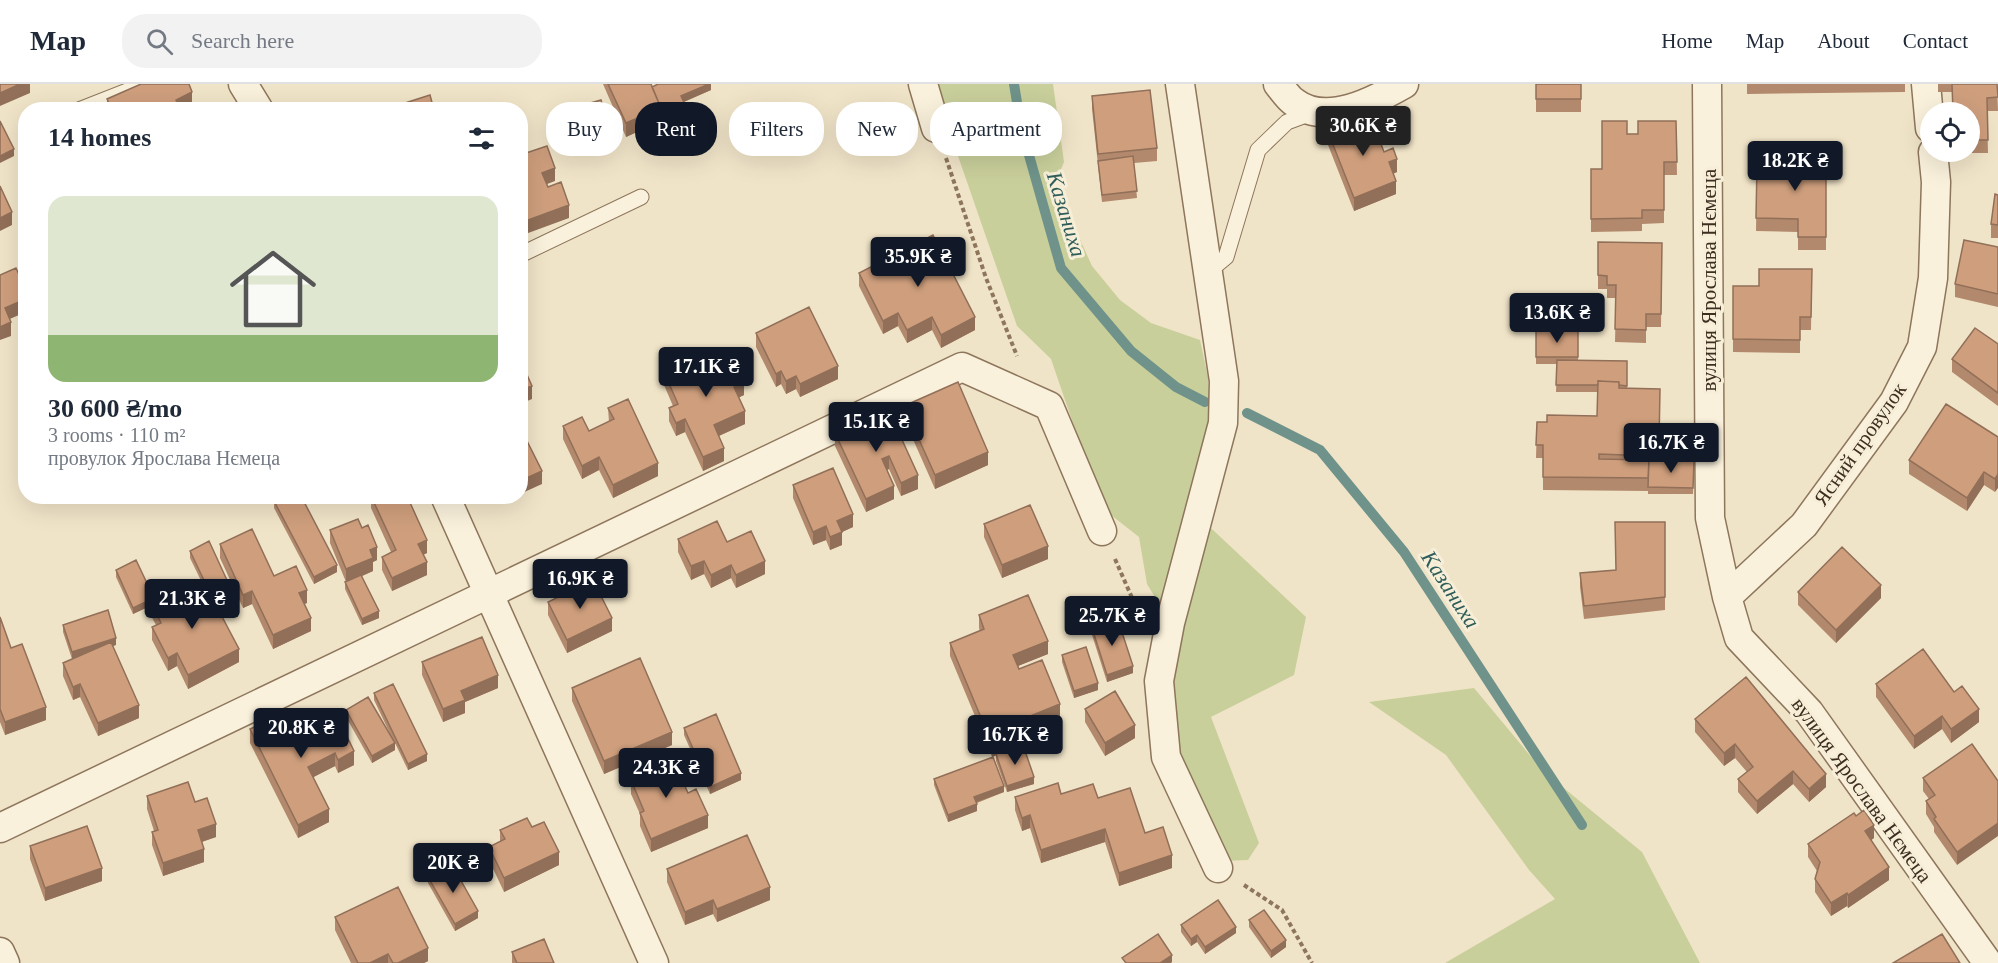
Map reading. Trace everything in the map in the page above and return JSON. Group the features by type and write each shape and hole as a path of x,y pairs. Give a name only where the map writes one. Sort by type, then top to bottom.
{"street":[{"path":"243,84 254,102"},
{"path":"923,84 930,108"},
{"path":"1180,84 1224,381 1223,423 1167,641 1159,681 1166,757 1218,868"},
{"path":"1278,84 1294,102 1314,112 1349,109 1404,84"},
{"name":"вулиця Ярослава Нємеца","path":"1707,84 1710,518 1727,597 1740,638 1809,712 1988,963"},
{"path":"1926,84 1928,102"},
{"name":"Ясний провулок","path":"1727,597 1804,525 1894,402 1922,346 1933,278 1936,182 1934,162"},
{"path":"0,828 962,367 1049,406 1102,531"},
{"path":"449,504 654,963"},
{"path":"0,952 5,963"}],"lane":[{"path":"100,102 146,84"},
{"path":"1208,272 1226,257 1258,150 1287,122 1314,112"},
{"path":"528,251 641,197"}],"path":[{"path":"945,156 986,278 1021,365 1024,395"},
{"path":"1102,531 1133,600 1167,641"},
{"path":"1218,868 1282,910 1312,963"}],"green space":[{"path":"933,84 1053,84 1056,102 939,102"},
{"path":"1062,148 1064,162 1055,184 1092,266 1120,300 1151,323 1200,340 1208,377 1212,432 1198,516 1306,617 1294,675 1211,717 1259,843 1248,860 1222,861 1166,757 1170,622 1147,584 1139,537 1102,508 1051,359 1017,326 958,156 1062,156"},
{"path":"1474,688 1543,771 1642,852 1700,963 1445,963 1555,899 1529,870 1446,755 1369,702"}],"building":[{"path":"0,84 20,84 0,93"},
{"path":"141,84 189,84 192,92 176,100 177,102 108,102 107,99"},
{"path":"608,84 651,84 658,102 635,102 635,119 626,123 623,116 623,102 616,102"},
{"path":"658,84 709,84 681,96 684,102 658,102 652,87"},
{"path":"1536,84 1581,84 1581,99 1536,99"},
{"path":"1952,84 1997,84 1998,97 1987,98 1988,140 1980,140 1980,102 1953,102"},
{"path":"1150,90 1157,148 1098,154 1092,96"},
{"path":"430,95 432,102 408,102"},
{"path":"1370,115 1384,152 1393,148 1397,159 1389,162 1396,181 1354,198 1328,132"},
{"path":"0,121 14,149 0,156"},
{"path":"1602,121 1627,121 1627,134 1638,134 1638,121 1676,121 1677,162 1664,162 1664,210 1642,210 1642,218 1591,219 1591,169 1602,169"},
{"path":"546,146 546,156 551,156 555,168 542,173 548,187 561,182 569,205 528,220 528,152"},
{"path":"1802,148 1826,148 1826,237 1798,237 1798,219 1756,218 1757,163 1802,163"},
{"path":"1133,156 1137,191 1102,195 1098,161"},
{"path":"0,186 12,212 0,218"},
{"path":"1995,194 1998,195 1998,225 1991,224"},
{"path":"933,235 975,317 941,335 932,317 907,330 898,313 883,321 859,273"},
{"path":"1964,240 1998,247 1998,294 1955,284"},
{"path":"1598,242 1662,243 1661,314 1646,314 1646,330 1615,329 1616,285 1607,285 1607,276 1598,275"},
{"path":"16,268 18,272 18,302 5,308 11,322 0,327 0,275"},
{"path":"1759,269 1812,269 1811,317 1800,317 1800,340 1733,339 1733,286 1759,286"},
{"path":"809,307 838,366 800,384 796,376 786,381 781,371 776,374 756,333"},
{"path":"1975,328 1998,344 1998,393 1952,359"},
{"path":"1536,330 1578,330 1578,357 1536,357"},
{"path":"730,351 744,382 734,387 745,411 714,425 724,448 703,457 685,419 676,423 669,408 678,404 664,372 696,357 699,365"},
{"path":"1557,360 1627,361 1627,386 1619,385 1619,382 1598,381 1598,385 1556,385"},
{"path":"1598,381 1619,382 1619,388 1660,389 1659,443 1625,442 1625,455 1599,454 1599,459 1649,460 1648,478 1543,477 1543,445 1536,445 1537,422 1547,422 1547,415 1597,416"},
{"path":"958,382 988,452 935,475 904,406"},
{"path":"628,399 658,463 613,485 599,457 582,466 563,426 582,417 589,431 614,419 608,408"},
{"path":"1946,404 1998,437 1998,474 1995,479 1984,472 1967,498 1909,460"},
{"path":"888,409 918,475 901,483 889,456 882,459 894,486 866,499 835,433"},
{"path":"528,443 542,471 528,477"},
{"path":"1649,460 1694,461 1693,488 1648,487"},
{"path":"833,468 853,514 837,521 842,532 830,537 826,526 813,532 793,485"},
{"path":"276,504 305,504 337,565 314,577"},
{"path":"375,504 411,504 427,540 418,544 427,562 392,578 382,557 396,550"},
{"path":"1030,505 1048,546 1002,565 984,524"},
{"path":"358,519 362,528 368,525 377,547 370,550 373,558 346,569 330,530"},
{"path":"717,521 727,542 751,531 765,561 736,575 731,565 711,575 704,561 691,566 678,539"},
{"path":"1615,522 1665,522 1665,597 1584,606 1580,573 1616,570"},
{"path":"252,529 274,576 296,566 307,590 299,593 311,618 273,635 252,591 243,595 220,544"},
{"path":"209,541 232,591 213,599 190,551"},
{"path":"1842,547 1881,585 1836,630 1798,592"},
{"path":"136,560 154,598 133,608 116,570"},
{"path":"361,575 379,611 362,619 345,582"},
{"path":"593,580 612,618 567,640 548,602"},
{"path":"179,586 188,603 209,592 239,649 188,675 177,653 168,658 152,627 161,623 150,601"},
{"path":"1028,595 1048,641 1013,655 1019,669 1042,660 1060,704 1028,717 1032,727 992,744 950,643 984,629 979,615"},
{"path":"108,610 116,638 72,652 63,625"},
{"path":"0,617 11,648 22,644 46,707 5,722 0,709"},
{"path":"1118,620 1133,666 1107,675 1092,628"},
{"path":"482,637 498,675 461,691 465,700 443,709 422,662"},
{"path":"111,642 139,705 98,723 80,684 73,687 63,663"},
{"path":"1086,647 1098,683 1074,691 1062,655"},
{"path":"1923,649 1954,692 1962,686 1979,709 1951,729 1942,716 1914,736 1876,684"},
{"path":"640,658 672,732 604,761 572,688"},
{"path":"1746,677 1826,774 1809,789 1793,771 1757,801 1738,779 1753,767 1735,744 1724,753 1695,719"},
{"path":"393,684 427,754 408,764 374,693"},
{"path":"1115,691 1135,725 1105,743 1085,709"},
{"path":"368,697 395,743 372,756 346,710"},
{"path":"284,713 293,731 319,717 322,721 336,714 354,751 338,760 335,753 308,767 329,809 298,825 250,729"},
{"path":"716,714 741,773 710,787 684,728"},
{"path":"1972,744 1998,781 1998,823 1957,852 1934,819 1936,817 1926,801 1935,795 1923,778"},
{"path":"1023,745 1034,777 1007,786 996,754"},
{"path":"993,757 1004,786 974,797 977,804 948,815 934,779"},
{"path":"653,760 657,769 674,762 688,793 696,789 708,815 651,839 640,813 644,811 631,780 638,778 634,769"},
{"path":"188,782 195,802 207,798 216,824 198,830 204,849 163,863 152,832 158,830 147,796"},
{"path":"1058,783 1061,794 1093,784 1098,798 1130,788 1145,833 1163,827 1172,855 1119,873 1105,829 1041,850 1030,815 1022,818 1015,797"},
{"path":"1864,810 1874,825 1865,831 1889,867 1848,895 1847,893 1831,903 1815,879 1820,862 1808,844 1854,813 1856,816"},
{"path":"527,818 532,827 544,822 559,852 504,878 489,847 505,839 500,830"},
{"path":"87,826 102,868 45,888 30,846"},
{"path":"747,835 770,887 717,909 713,900 685,912 667,869"},
{"path":"451,863 478,911 455,924 428,877"},
{"path":"398,887 428,948 398,963 393,963 388,954 370,963 358,963 335,917"},
{"path":"1218,900 1236,927 1205,947 1197,935 1191,939 1181,925"},
{"path":"1264,910 1286,940 1271,951 1249,920"},
{"path":"1158,934 1172,955 1160,963 1126,963 1122,958"},
{"path":"1942,934 1960,963 1893,963"},
{"path":"544,939 554,963 517,963 512,952"}],"waterway":[{"name":"Казаниха","path":"1014,84 1021,127 1061,268 1131,351 1176,387 1205,402"},
{"name":"Казаниха","path":"1247,413 1320,450 1404,552 1582,825"}]}
